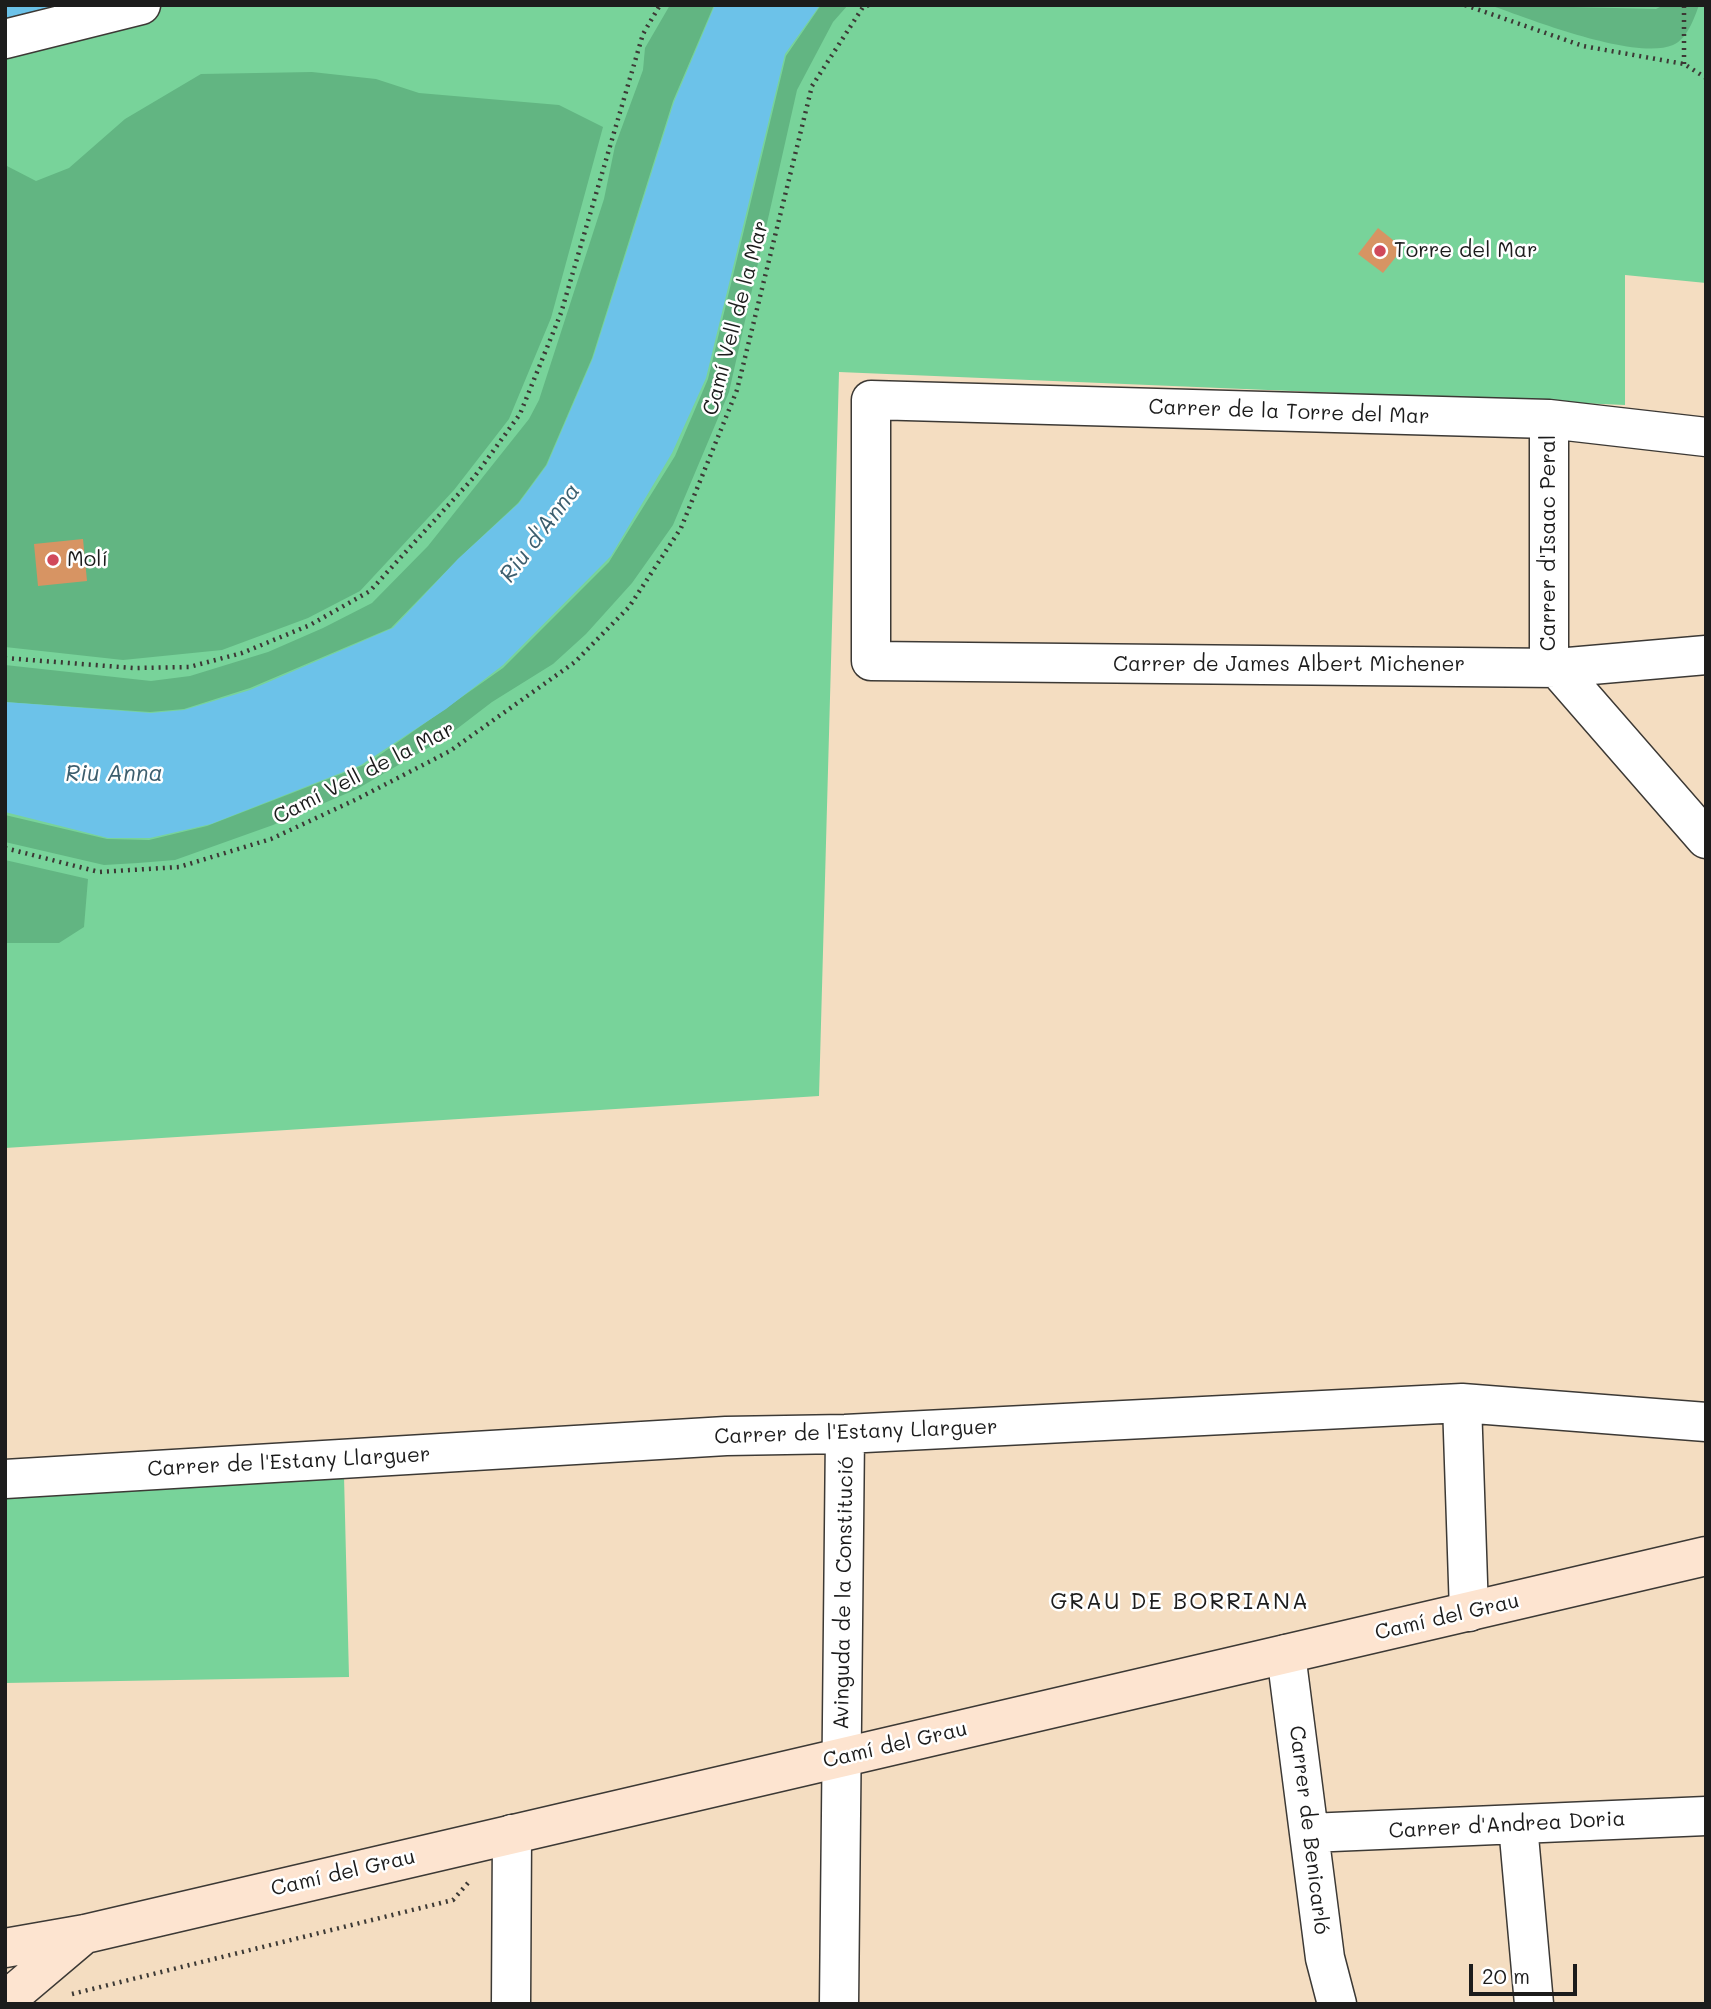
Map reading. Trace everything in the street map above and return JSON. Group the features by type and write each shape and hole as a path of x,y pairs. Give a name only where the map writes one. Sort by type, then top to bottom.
{"street":[{"path":"5,39 141,5"},
{"name":"Carrer de la Torre del Mar","path":"871,661 871,400 1549,419 1706,437"},
{"name":"Carrer d'Isaac Peral","path":"1549,419 1553,668"},
{"name":"Carrer de James Albert Michener","path":"871,661 1553,668 1706,655"},
{"path":"1553,668 1706,839"},
{"path":"1462,1403 1469,1612"},
{"name":"Carrer de l'Estany Llarguer","path":"5,1479 726,1436 845,1434 1462,1403 1706,1422"},
{"name":"Avinguda de la Constitució","path":"839,2004 845,1434"},
{"name":"Camí del Grau","path":"5,1948 85,1934 1706,1556"},
{"name":"Carrer de Benicarló","path":"1286,1654 1325,1958 1337,2004"},
{"name":"Carrer d'Andrea Doria","path":"1309,1833 1706,1816"},
{"path":"1518,1825 1534,2004"},
{"path":"510,2004 512,1834"},
{"name":"Camí del Grau","path":"5,2001 85,1934"}],"path":[{"path":"5,658 133,668 189,667 242,653 310,625 370,591 475,476 520,414 561,313 643,34 660,5"},
{"name":"Camí Vell de la Mar","path":"5,848 99,872 179,867 271,839 450,751 575,662 629,607 681,528 737,390 812,86 863,7 869,5"},
{"path":"1465,5 1583,46 1684,64 1706,78"},
{"path":"1684,5 1684,64"},
{"path":"62,1997 453,1900 470,1881"}],"green space":[{"path":"5,5 1706,5 1706,283 1625,275 1625,405 839,372 819,1096 5,1148"},
{"path":"670,5 714,5 673,101 592,358 546,465 518,503 459,558 391,628 250,688 184,709 150,712 5,702 5,665 151,681 190,676 268,652 372,603 428,546 529,419 539,400 604,199 615,146 643,70 645,48"},
{"path":"821,5 848,5 833,22 797,90 729,392 673,525 632,583 586,634 553,664 492,702 445,738 357,789 273,825 175,860 138,863 104,865 5,842 5,815 107,839 149,840 207,826 367,764 503,668 609,562 675,456 708,379 786,56"},
{"path":"1490,5 1656,9 1664,5 1699,5 1689,28 1678,42 1656,48 1609,43 1555,28"},
{"path":"312,72 376,79 419,93 559,105 603,127 551,318 509,419 454,490 360,591 308,618 222,650 123,660 5,647 5,165 36,181 69,168 125,119 201,74"},
{"path":"5,860 88,879 84,927 59,943 5,943"},
{"path":"344,1476 349,1677 5,1683 5,1495"}],"water":[{"name":"Riu Anna","path":"715,5 820,5 785,54 706,378 672,453 611,556 503,665 446,709 361,765 211,824 150,838 108,838 5,812 5,702 151,713 184,710 250,690 393,628 458,559 519,503 547,465 593,358 674,102"}],"building":[{"name":"Torre del Mar","path":"1378,228 1403,248 1383,273 1358,254"},
{"name":"Molí","path":"83,539 87,581 38,586 34,544"}],"waterway":[{"path":"5,18 55,5"}],"place":[{"name":"Torre del Mar","path":"1380,251"},
{"name":"Molí","path":"53,560"}],"district":[{"name":"GRAU DE BORRIANA","path":"1180,1602"}],"water label":[{"name":"Riu d'Anna","path":"540,533"}]}
